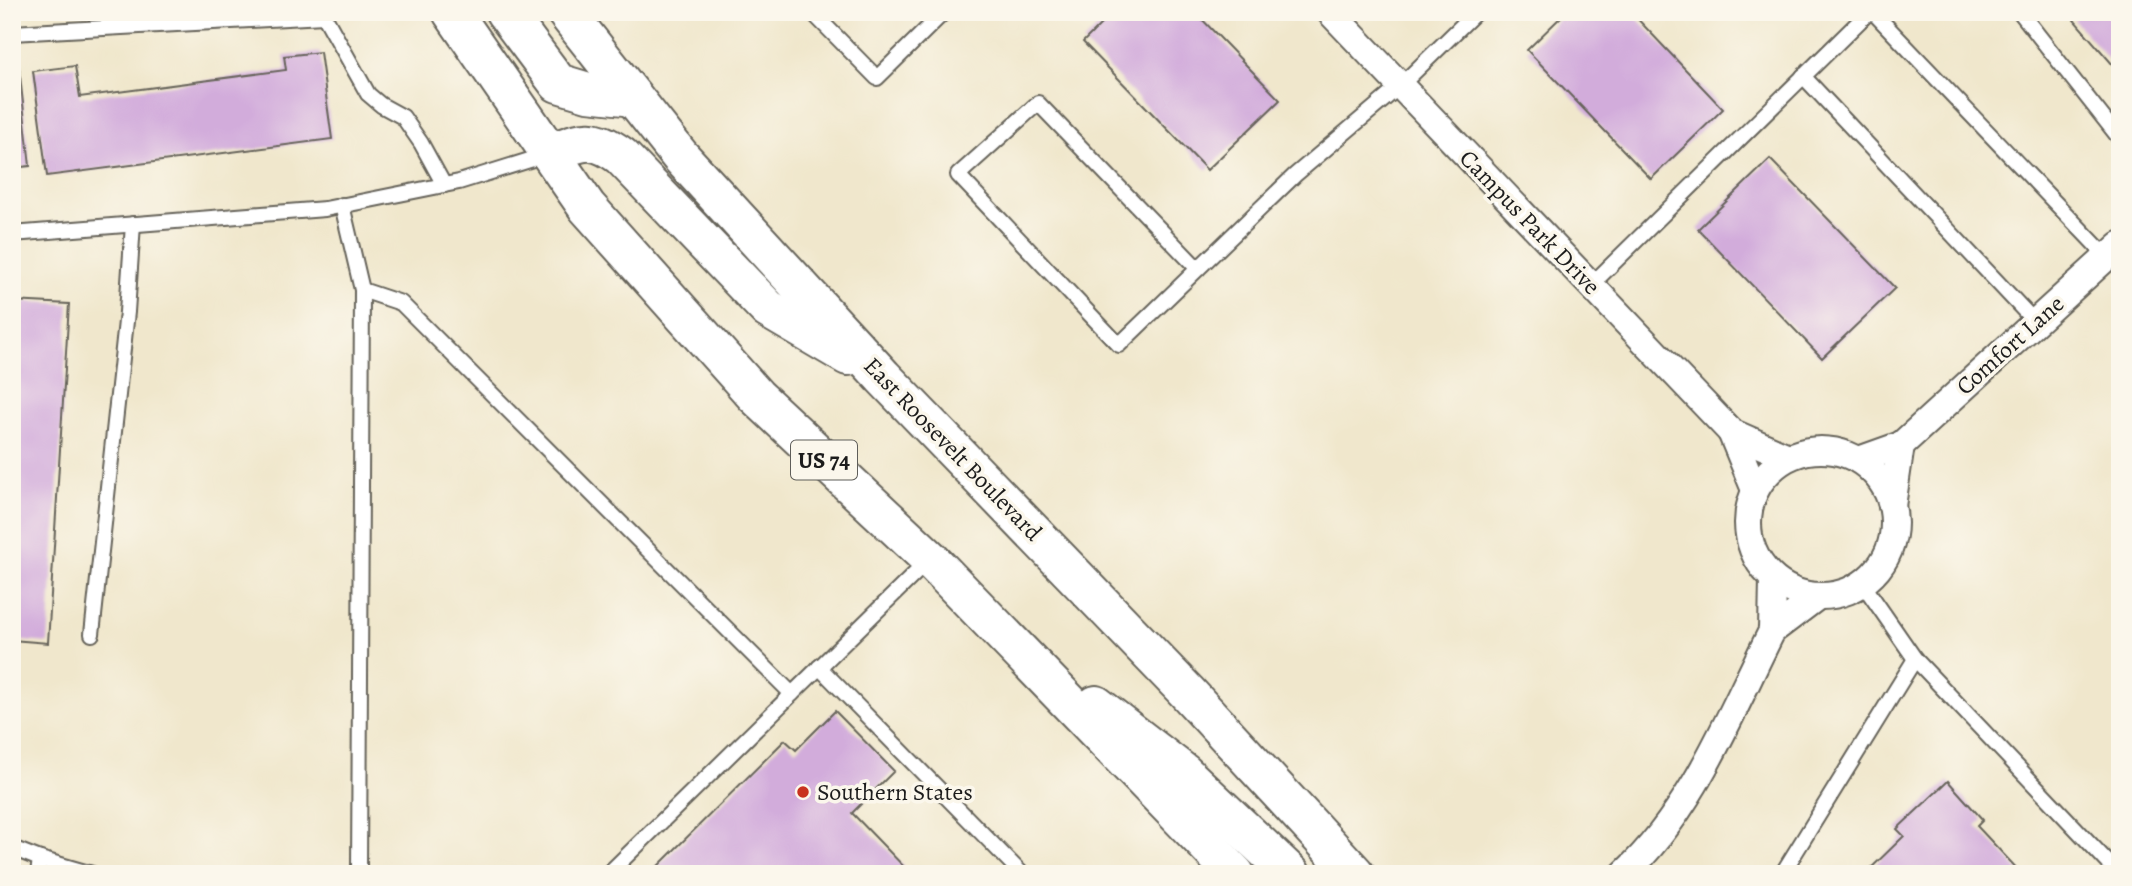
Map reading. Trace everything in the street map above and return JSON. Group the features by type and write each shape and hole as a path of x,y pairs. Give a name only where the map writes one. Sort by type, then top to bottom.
{"highway":[{"name":"US 74","path":"452,12 587,207 756,396 930,559 1235,874"},
{"path":"505,12 558,83 588,92 633,97"},
{"name":"East Roosevelt Boulevard","path":"566,12 680,156 883,377 1187,692 1355,874"},
{"path":"550,153 582,141 603,143 621,156 768,309 883,377"},
{"path":"1024,659 1108,712 1184,773 1291,874"}],"street":[{"name":"Campus Park Drive","path":"1330,12 1731,432 1755,490"},
{"name":"Comfort Lane","path":"1858,460 1901,445 2113,251"},
{"name":"Campus Park Drive","path":"1731,432 1788,457"},
{"path":"1892,506 1901,445"},
{"path":"1812,450 1836,451 1858,460 1877,476 1890,497 1895,521 1891,545 1880,567 1863,584 1841,594 1817,597 1794,592 1773,579 1757,561 1749,538 1748,514 1755,490 1769,471 1788,457 1812,450"},
{"path":"1624,874 1644,855 1693,788 1772,631 1773,579"},
{"path":"1772,631 1817,597"}],"lane":[{"path":"812,12 877,78 944,12"},
{"path":"1198,269 1038,103 958,175 1119,345 1198,269 1295,175 1400,86 1476,12"},
{"path":"1591,285 1871,12 2113,251"},
{"path":"2020,12 2120,139"},
{"path":"12,33 323,14 368,94 403,117 444,185"},
{"path":"1803,76 2035,322"},
{"path":"12,234 325,209 444,185 550,153"},
{"path":"342,205 362,290 359,874"},
{"path":"92,634 127,312 133,224"},
{"path":"362,290 401,303 792,694"},
{"path":"608,874 930,559"},
{"path":"1863,584 1915,659 2119,874"},
{"path":"1782,874 1915,659"},
{"path":"819,667 1022,874"},
{"path":"12,848 39,867 92,874"}],"building":[{"path":"1113,12 1195,12 1280,100 1207,170 1083,42"},
{"path":"1566,12 1631,12 1723,109 1651,179 1527,50"},
{"path":"2084,12 2120,12 2120,73 2074,20"},
{"path":"320,52 332,139 47,176 33,71 75,66 80,97 286,70 284,56"},
{"path":"19,67 30,166 12,168 12,68"},
{"path":"1770,159 1895,288 1822,358 1698,229"},
{"path":"12,301 69,304 48,643 12,640"},
{"name":"Southern States","path":"835,711 894,771 852,813 911,874 650,874 785,740 796,750"},
{"path":"1948,781 1983,820 1977,826 2022,874 1865,874 1904,836 1897,829"}],"place":[{"name":"Southern States","path":"803,792"}]}
